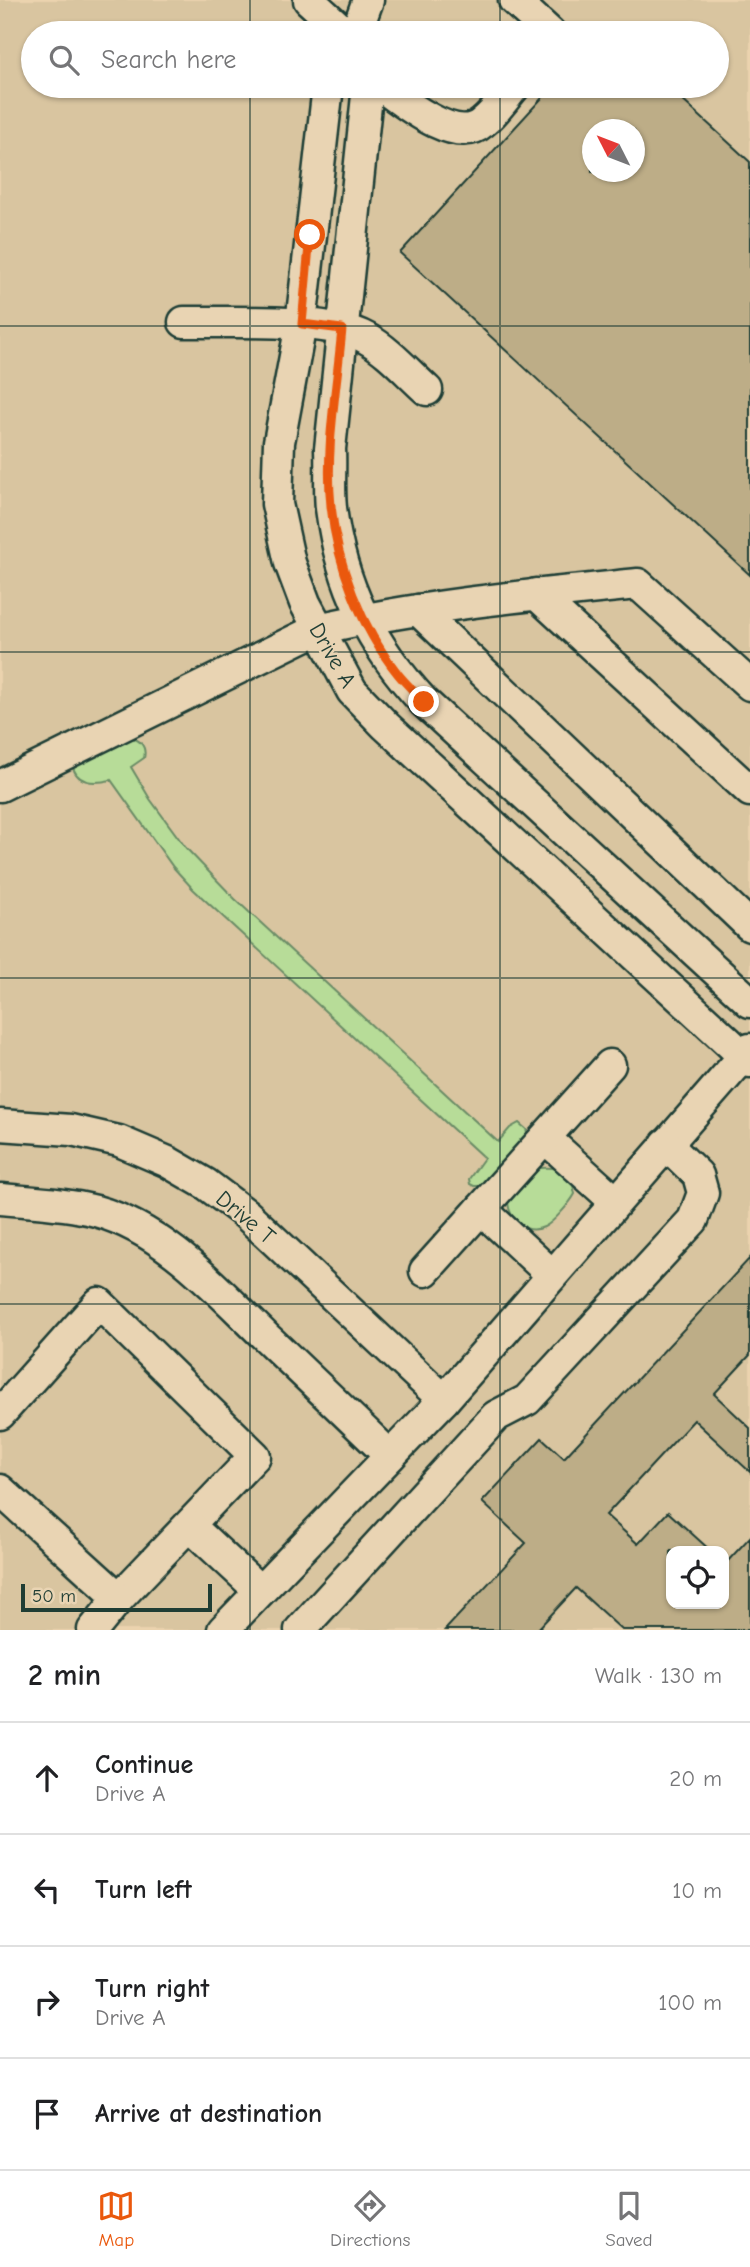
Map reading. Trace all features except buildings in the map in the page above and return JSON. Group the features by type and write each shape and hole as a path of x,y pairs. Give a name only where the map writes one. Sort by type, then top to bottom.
{"lane":[{"path":"309,0 332,21"},
{"path":"360,21 368,0"},
{"name":"Drive A","path":"327,98 302,324 279,442 277,504 290,563 304,603 352,691 386,726 748,1055"},
{"name":"Drive A","path":"367,98 331,449 331,506 340,559 353,598 398,673 424,702 750,1002"},
{"path":"398,98 424,116 460,132 481,125 505,98"},
{"path":"184,322 302,324 342,329 369,339 427,390"},
{"path":"0,786 318,629 364,618 536,594 638,583 750,685"},
{"path":"536,594 750,791"},
{"path":"418,610 750,926"},
{"path":"226,1629 444,1400 666,1144 748,1055"},
{"path":"425,1271 610,1065"},
{"name":"Drive T","path":"0,1125 71,1130 119,1142 167,1162 206,1184 246,1214 444,1400"},
{"path":"545,1138 616,1202"},
{"path":"300,1630 496,1416 527,1400 693,1220 703,1193 698,1175 666,1144"},
{"path":"0,1199 61,1205 97,1212 132,1226 163,1244 199,1272 390,1456"},
{"path":"481,1209 552,1275"},
{"path":"0,1414 99,1303 255,1456 119,1598 93,1630"},
{"path":"0,1490 119,1598"},
{"path":"190,1526 260,1591"}],"shaded area":[{"path":"0,0 750,0 750,1630 0,1630"}],"green space":[{"path":"127,737 143,746 144,758 131,767 150,799 186,848 235,899 498,1142 510,1128 519,1123 526,1129 528,1135 524,1143 480,1186 470,1184 469,1179 484,1158 193,889 173,867 111,780 92,782 77,775 72,763"},
{"path":"540,1168 555,1168 565,1172 571,1180 575,1194 548,1225 537,1229 525,1228 515,1220 508,1203"}],"route":[{"path":"310,235 302,324 342,329 331,449 331,506 340,559 353,598 376,639 398,673 424,702"}]}
